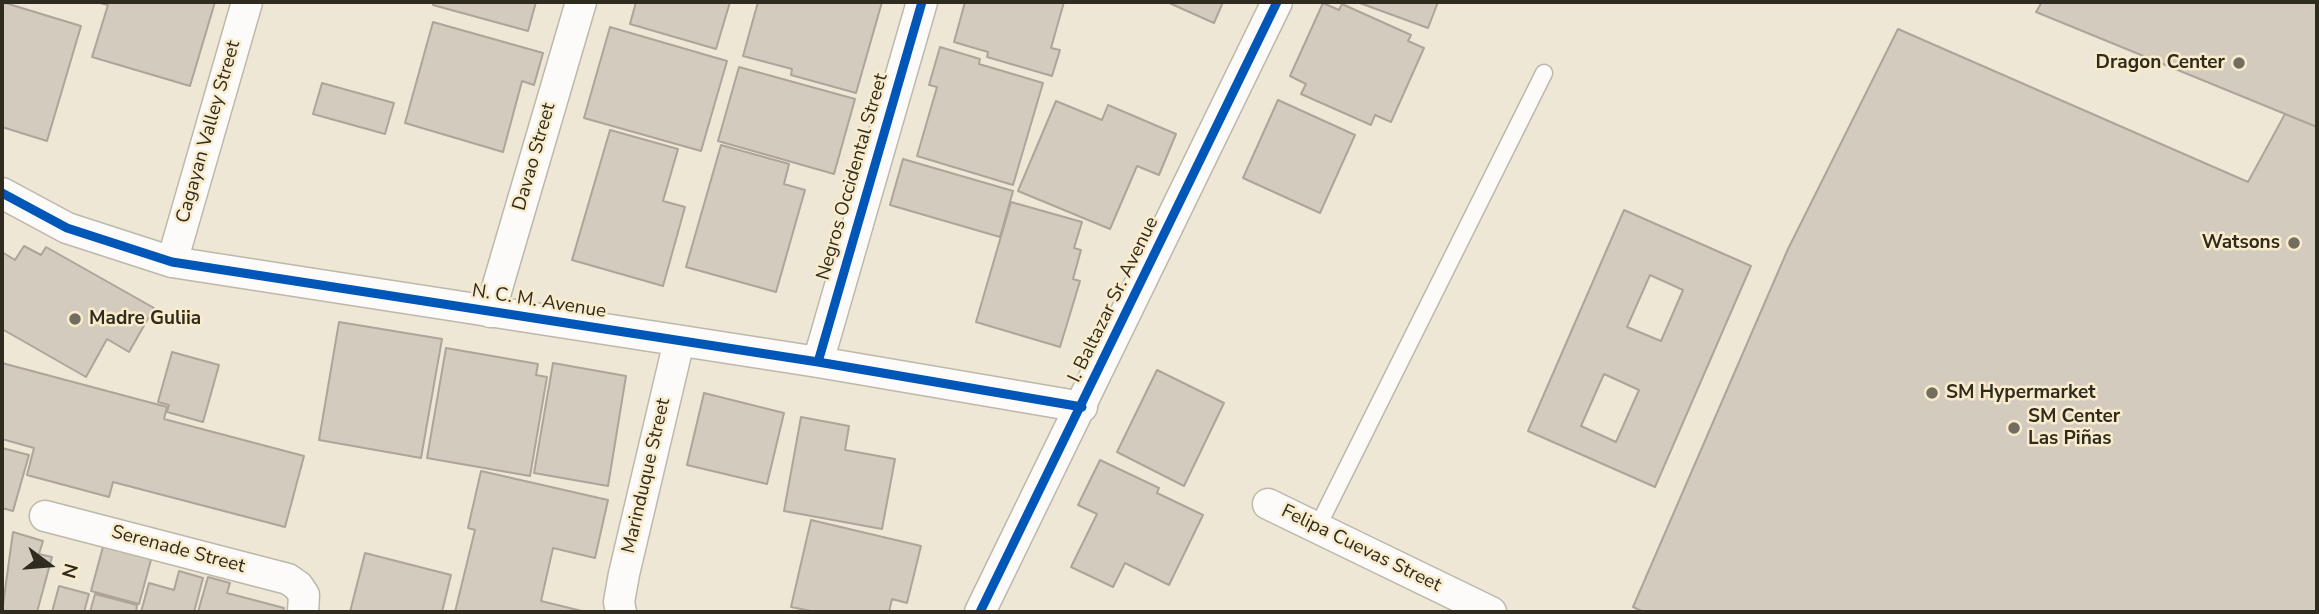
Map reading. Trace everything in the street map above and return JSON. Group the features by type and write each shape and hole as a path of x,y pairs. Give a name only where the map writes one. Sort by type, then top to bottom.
{"street":[{"name":"Cagayan Valley Street","path":"172,262 247,2"},
{"name":"Davao Street","path":"490,312 580,2"},
{"name":"Negros Occidental Street","path":"818,362 922,2"},
{"name":"I. Baltazar Sr. Avenue","path":"980,612 1277,2"},
{"name":"N. C. M. Avenue","path":"2,193 68,228 172,262 818,362 1082,407"},
{"name":"Marinduque Street","path":"621,612 619,602 624,574 679,341"},
{"name":"Felipa Cuevas Street","path":"1268,504 1491,612"},
{"name":"Serenade Street","path":"45,516 288,579 298,586 303,604"}],"lane":[{"path":"1317,528 1544,73"}],"building":[{"path":"2,2 81,26 47,141 2,127"},
{"path":"96,2 215,2 190,86 92,57 108,5"},
{"path":"434,2 536,2 528,31 433,5"},
{"path":"636,2 730,2 716,49 630,24"},
{"path":"758,2 882,2 856,93 791,75 792,69 743,56"},
{"path":"965,2 1064,2 1051,48 1060,50 1052,76 987,57 988,52 954,42"},
{"path":"1167,2 1223,2 1214,23"},
{"path":"1357,2 1438,2 1428,28"},
{"name":"Dragon Center","path":"2042,2 2317,2 2317,127 2036,12"},
{"path":"1323,3 1339,10 1342,4 1411,35 1408,41 1424,48 1391,122 1375,115 1371,125 1301,94 1306,84 1290,76"},
{"path":"433,22 543,53 534,85 522,81 503,152 405,123"},
{"path":"610,27 727,61 701,151 584,118"},
{"name":"SM Center Las Piñas","path":"1898,29 2248,182 2285,114 2317,127 2317,612 1644,612 1633,607 1788,249"},
{"path":"940,47 980,59 979,64 1043,83 1013,185 917,156 937,87 929,85"},
{"path":"739,67 855,99 834,174 718,141"},
{"path":"322,83 394,103 385,134 313,114"},
{"path":"1278,100 1355,135 1320,213 1243,178"},
{"path":"1056,101 1102,120 1108,105 1176,134 1159,175 1137,166 1110,229 1018,191"},
{"path":"610,130 678,149 663,201 685,207 663,286 572,260"},
{"path":"721,145 789,164 784,184 805,190 776,292 686,267"},
{"path":"903,159 1013,191 1000,237 890,205"},
{"path":"1011,202 1082,222 1074,248 1081,250 1073,279 1080,281 1060,347 976,322"},
{"path":"1624,210 1751,266 1655,487 1528,431","holes":["1650,275 1683,290 1661,341 1627,327","1604,374 1639,390 1616,442 1581,426"]},
{"name":"Madre Guliia","path":"24,246 41,255 46,247 154,308 129,352 107,339 86,377 2,329 2,252 15,260"},
{"path":"339,322 442,339 421,458 319,440"},
{"path":"446,348 538,364 536,375 547,377 530,476 427,458"},
{"path":"172,352 219,365 203,422 167,412 169,405 158,402"},
{"path":"2,363 167,407 164,419 304,456 285,527 113,482 109,497 27,475 34,448 2,439"},
{"path":"553,363 626,376 608,486 534,473"},
{"path":"1157,370 1224,403 1184,486 1117,452"},
{"path":"704,393 784,413 767,484 687,465"},
{"path":"801,417 849,426 845,450 895,459 882,529 784,511"},
{"path":"2,448 29,455 13,511 2,508"},
{"path":"1100,460 1159,488 1157,493 1203,515 1169,585 1125,563 1113,587 1071,567 1097,514 1078,505"},
{"path":"481,471 608,500 595,558 553,548 541,601 586,612 455,612 475,530 468,528"},
{"path":"811,520 921,546 907,603 892,599 889,612 816,612 791,607"},
{"path":"13,532 43,541 39,554 52,557 37,612 2,612"},
{"path":"104,543 152,556 139,604 91,591"},
{"path":"365,553 451,575 442,612 350,612"},
{"path":"179,571 203,578 194,612 141,612 149,583 174,590"},
{"path":"208,577 230,583 227,593 284,608 283,612 198,612"},
{"path":"59,586 89,594 84,612 52,612"},
{"path":"95,594 137,605 136,612 90,612"}],"cycle path":[{"path":"818,362 922,2"},
{"path":"980,612 1277,2"},
{"path":"2,193 67,228 172,262 818,362 1082,407"}],"place":[{"name":"Dragon Center","path":"2239,63"},
{"name":"Watsons","path":"2294,243"},
{"name":"Madre Guliia","path":"75,319"},
{"name":"SM Hypermarket","path":"1932,393"},
{"name":"SM Center Las Piñas","path":"2014,428"}]}
